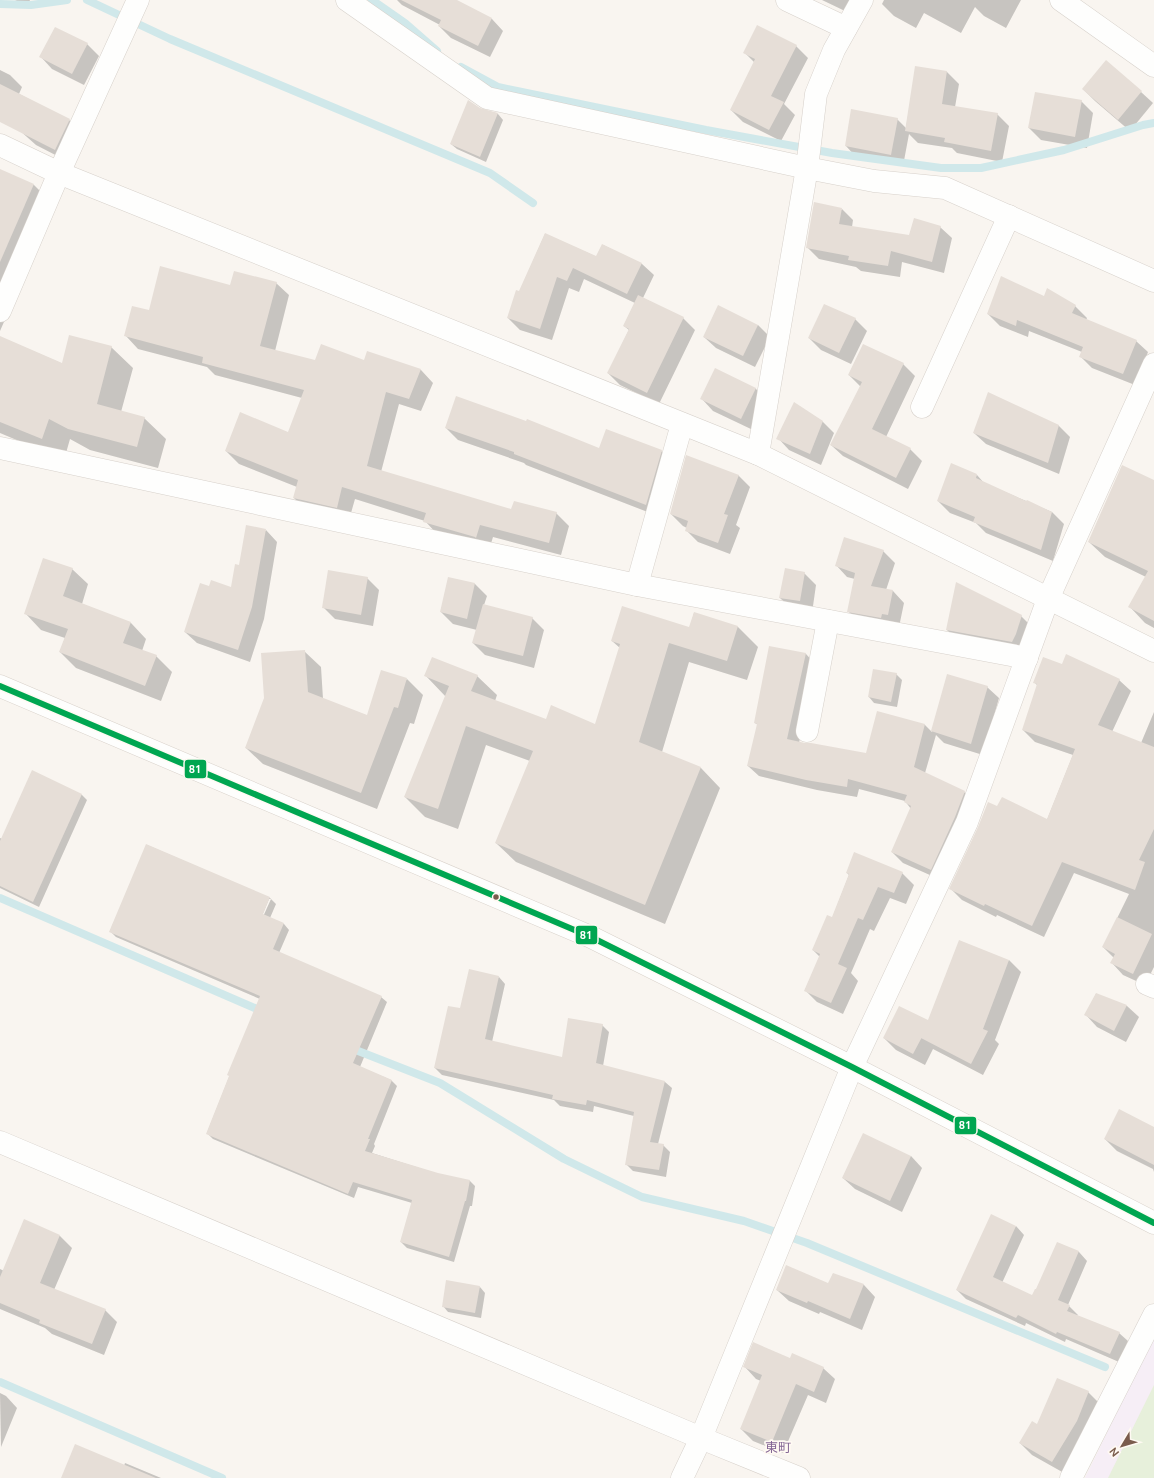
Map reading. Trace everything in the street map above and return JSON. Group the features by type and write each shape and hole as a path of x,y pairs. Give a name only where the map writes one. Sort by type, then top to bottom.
{"street":[{"path":"0,311 59,172 138,0"},
{"path":"347,0 487,98 807,168 874,181 945,188 1154,281"},
{"path":"787,0 846,28"},
{"path":"758,454 807,168 816,94 834,50 862,0"},
{"path":"1061,0 1154,66"},
{"path":"0,145 59,172 758,454 1154,651"},
{"path":"922,407 1009,216"},
{"path":"682,1478 701,1438 852,1067 968,822 1048,599 1154,364"},
{"path":"637,585 682,424"},
{"path":"0,448 637,585 1026,658"},
{"path":"807,731 828,621"},
{"path":"0,686 591,936 852,1067 1154,1223"},
{"path":"0,1142 799,1478"},
{"path":"1071,1478 1154,1315"}],"shaded area":[{"path":"1154,1336 1154,1478 1085,1478"}],"green space":[{"path":"1154,1385 1154,1478 1108,1478"}],"building":[{"path":"401,0 457,0 492,18 478,46 438,26 441,20"},
{"path":"757,25 797,45 771,96 784,102 769,130 730,110 755,59 743,53"},
{"path":"55,27 88,43 72,74 39,57"},
{"path":"1106,60 1142,91 1118,120 1082,89"},
{"path":"915,66 947,71 942,104 998,113 991,151 944,142 945,138 905,131"},
{"path":"0,84 70,119 55,150 0,122"},
{"path":"1035,92 1082,100 1075,137 1028,128"},
{"path":"468,100 480,108 498,113 480,157 450,144"},
{"path":"851,109 898,118 891,155 845,146"},
{"path":"0,169 34,184 0,262"},
{"path":"814,202 842,208 839,224 909,235 914,218 941,226 932,262 891,251 888,266 848,260 849,256 806,248"},
{"path":"545,233 596,256 602,244 642,263 627,294 573,268 567,281 557,277 540,329 507,318 516,290 519,291"},
{"path":"160,266 230,285 234,271 277,282 260,346 315,360 321,344 364,360 367,351 421,369 409,399 386,392 367,466 511,509 514,501 557,512 549,543 480,525 476,538 423,522 426,513 342,487 337,508 293,498 298,480 225,451 240,412 288,432 304,390 202,363 203,357 124,336 132,306 149,310"},
{"path":"1001,276 1044,296 1047,288 1076,305 1072,313 1137,340 1123,374 1079,357 1083,347 1017,320 1016,326 987,314"},
{"path":"638,295 684,317 647,393 607,373 629,329 623,326"},
{"path":"824,304 856,318 839,353 808,338"},
{"path":"718,305 758,325 743,356 703,337"},
{"path":"69,335 112,346 97,404 145,417 137,447 68,429 49,419 42,439 0,422 0,336 62,363"},
{"path":"863,344 904,363 872,429 911,448 896,478 830,445 862,382 848,375"},
{"path":"715,368 756,388 741,419 700,399"},
{"path":"988,392 1059,425 1048,463 973,433"},
{"path":"456,396 526,421 527,419 599,448 606,429 662,450 646,505 514,454 514,452 445,428"},
{"path":"794,402 823,421 810,454 776,439"},
{"path":"686,455 739,475 724,514 728,515 718,543 685,531 688,521 670,514"},
{"path":"951,463 977,474 976,478 1052,512 1041,550 973,522 975,517 937,501"},
{"path":"1122,465 1154,480 1154,621 1128,607 1148,571 1088,542"},
{"path":"246,525 266,529 252,607 238,650 184,632 200,583 209,586 211,580 231,587 235,564 239,565"},
{"path":"844,537 884,550 871,586 893,590 888,615 882,614 881,618 847,612 855,573 835,566"},
{"path":"43,558 73,568 63,596 131,622 123,643 157,655 145,686 59,652 68,629 24,614"},
{"path":"785,568 805,572 800,601 779,598"},
{"path":"328,570 368,577 361,615 322,608"},
{"path":"448,577 475,583 467,619 440,612"},
{"path":"956,582 1022,615 1012,642 946,630"},
{"path":"483,604 533,617 523,656 472,643"},
{"path":"622,606 689,627 694,612 738,626 727,661 669,643 639,742 701,767 645,905 495,843 533,751 466,726 438,809 404,797 449,686 424,676 432,657 478,675 471,691 546,719 551,705 595,724 620,644 611,641"},
{"path":"769,646 806,653 787,739 866,753 877,711 925,724 914,767 965,791 931,870 891,852 911,806 904,802 907,795 848,779 847,787 806,780 747,766 757,724 754,723"},
{"path":"305,650 308,692 367,715 381,670 407,678 398,708 394,707 361,793 245,748 264,698 261,653"},
{"path":"1066,654 1120,679 1098,725 1154,747 1154,829 1139,860 1145,862 1135,890 1062,862 1032,926 985,904 984,906 949,889 988,802 997,806 1002,797 1047,819 1075,749 1022,730 1037,684 1033,683 1043,657 1062,664"},
{"path":"873,669 897,673 891,702 868,697"},
{"path":"947,674 988,686 971,744 931,731"},
{"path":"32,770 82,794 33,902 0,886 0,841"},
{"path":"146,844 270,897 263,914 284,923 273,949 382,996 353,1063 392,1080 368,1139 370,1139 365,1151 438,1173 470,1180 466,1201 449,1257 400,1242 412,1200 353,1182 348,1194 206,1134 229,1076 227,1075 260,996 109,932"},
{"path":"854,852 903,872 894,893 878,887 863,920 858,918 838,964 847,968 831,1003 804,991 820,954 812,950 827,915 832,917 849,874 846,873"},
{"path":"1117,917 1152,934 1133,974 1110,963 1115,954 1102,947"},
{"path":"959,940 1009,960 983,1029 988,1031 971,1064 921,1038 913,1054 883,1038 899,1006 928,1020"},
{"path":"469,969 499,976 485,1039 562,1057 568,1018 603,1024 596,1063 665,1081 650,1142 664,1144 659,1170 625,1165 634,1112 587,1100 586,1105 552,1099 553,1095 434,1068 448,1006 460,1008"},
{"path":"1096,993 1127,1005 1114,1031 1084,1015"},
{"path":"1119,1109 1154,1127 1154,1165 1104,1139"},
{"path":"863,1133 911,1156 890,1201 842,1178"},
{"path":"991,1214 1016,1226 993,1277 1032,1295 1057,1242 1079,1251 1058,1300 1070,1305 1067,1311 1120,1332 1110,1354 1057,1332 1056,1334 1018,1315 1016,1318 956,1290"},
{"path":"24,1219 60,1235 40,1283 106,1309 92,1344 39,1323 40,1320 0,1303 0,1277"},
{"path":"786,1265 828,1283 833,1273 864,1284 850,1319 808,1301 807,1303 776,1290"},
{"path":"446,1280 480,1286 475,1313 442,1307"},
{"path":"753,1342 790,1358 792,1353 824,1367 814,1392 796,1384 772,1442 740,1429 762,1375 743,1367"},
{"path":"1057,1378 1089,1391 1077,1421 1052,1462 1019,1443 1032,1421 1037,1424"},
{"path":"75,1444 156,1478 61,1478"}],"waterway":[{"path":"0,4 31,5 67,0"},
{"path":"87,0 170,39 490,173 533,203"},
{"path":"372,0 405,23 437,51"},
{"path":"461,67 498,87 706,130 832,153 941,168 981,168 1064,150 1143,125 1154,123"},
{"path":"0,898 264,1012"},
{"path":"348,1047 440,1083 564,1159 642,1197 744,1221 807,1243 1105,1367"},
{"path":"0,1382 222,1478"}],"transit line":[{"name":"81","path":"0,686 591,937 852,1067 1154,1223"}],"district":[{"name":"東町","path":"778,1447"}]}
